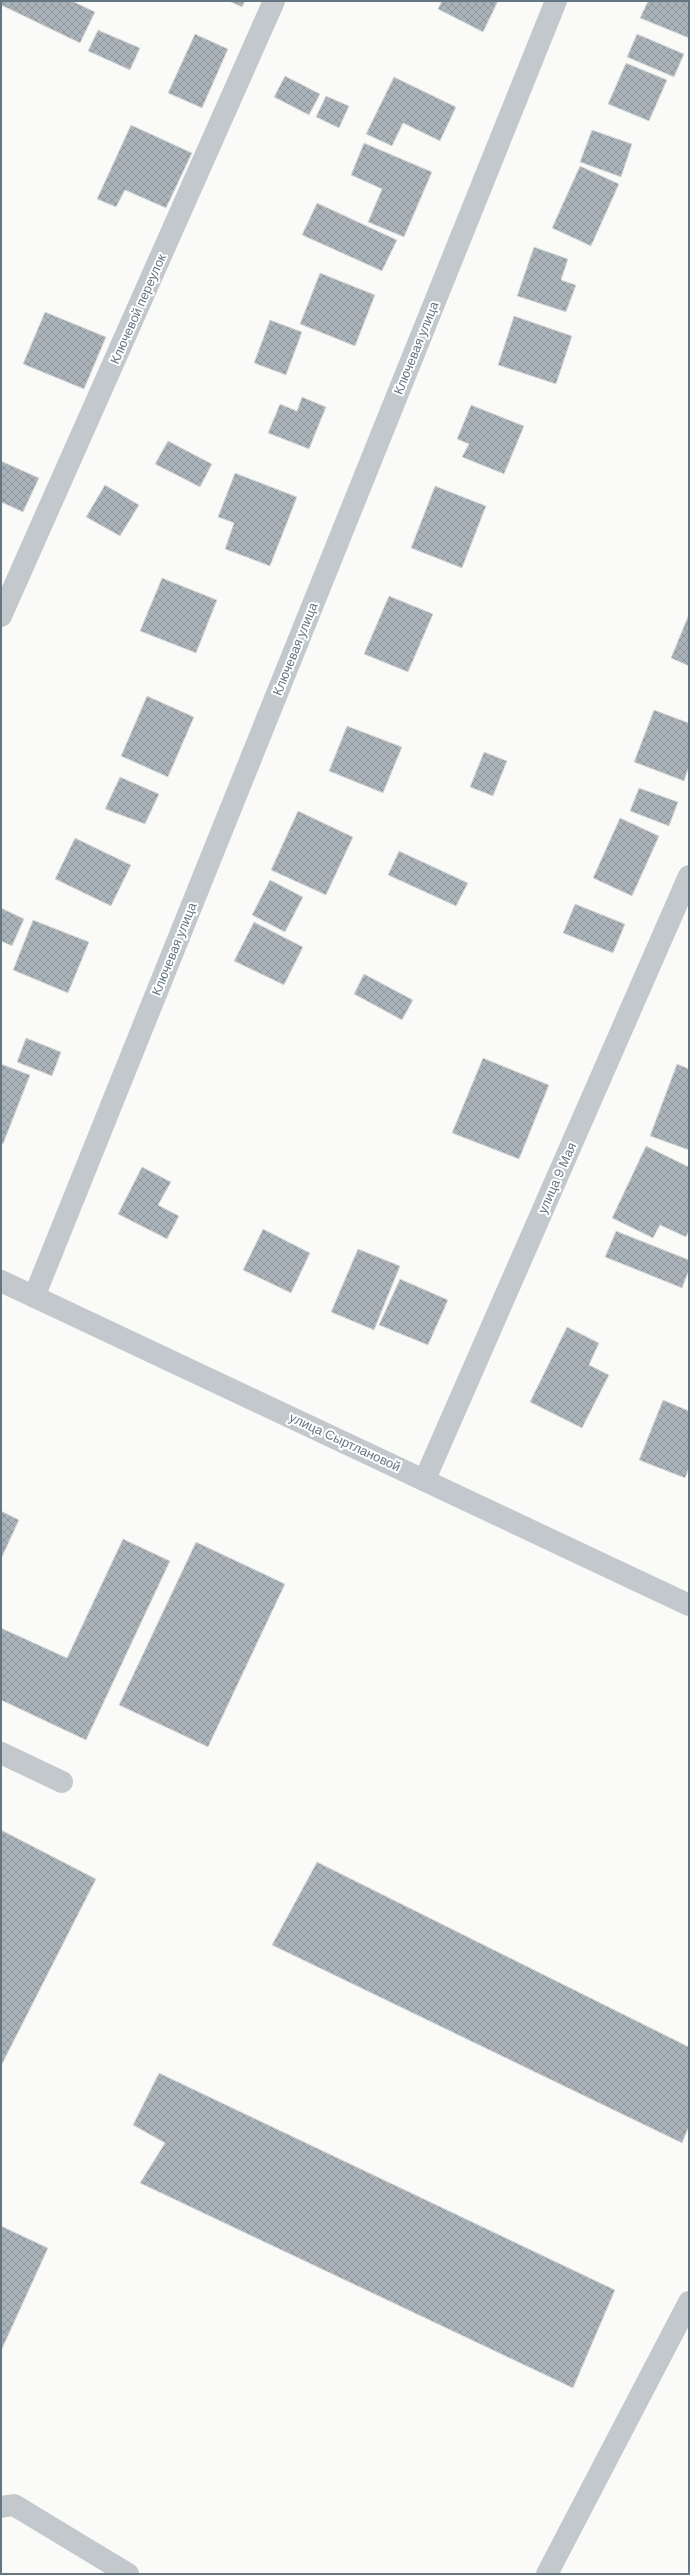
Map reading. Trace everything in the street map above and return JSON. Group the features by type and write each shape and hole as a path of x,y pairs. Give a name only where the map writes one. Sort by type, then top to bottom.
{"street":[{"name":"Ключевой переулок","path":"1,616 274,1"},
{"name":"Ключевая улица","path":"34,1297 556,1"},
{"name":"улица 9 Мая","path":"425,1479 689,876"},
{"name":"улица Сыртлановой","path":"1,1281 425,1479 689,1605"},
{"path":"1,1753 62,1782"},
{"path":"547,2574 689,2302"},
{"path":"1,2507 14,2505 128,2574"}],"building":[{"path":"1,1 72,1 95,12 80,43 1,5"},
{"path":"229,1 245,1 242,7"},
{"path":"442,1 498,1 483,32 438,9"},
{"path":"648,1 689,1 689,38 640,18"},
{"path":"98,30 140,48 130,70 88,51"},
{"path":"195,34 228,49 202,108 168,93"},
{"path":"637,34 684,54 674,77 627,57"},
{"path":"626,63 667,80 649,121 608,104"},
{"path":"285,76 320,94 309,115 274,97"},
{"path":"394,77 456,107 440,141 403,123 392,146 366,134"},
{"path":"326,96 349,106 339,128 316,117"},
{"path":"131,125 192,153 166,208 125,190 116,207 97,199"},
{"path":"592,130 632,144 621,177 580,162"},
{"path":"364,143 432,172 404,237 368,222 382,189 351,175"},
{"path":"580,166 619,184 591,246 552,228"},
{"path":"317,203 397,240 382,271 302,235"},
{"path":"534,247 568,259 561,280 576,285 566,312 517,296"},
{"path":"320,273 375,295 355,346 300,324"},
{"path":"45,312 106,337 84,389 23,364"},
{"path":"514,316 572,336 556,384 498,365"},
{"path":"270,320 302,332 286,375 254,363"},
{"path":"302,397 326,407 309,449 268,433 280,404 297,411"},
{"path":"471,405 524,426 504,474 462,457 469,444 457,439"},
{"path":"168,441 212,464 200,487 155,464"},
{"path":"1,461 39,478 23,512 1,502"},
{"path":"235,473 297,497 270,566 225,549 234,523 218,517"},
{"path":"105,485 139,505 120,536 86,517"},
{"path":"435,486 486,506 462,568 411,548"},
{"path":"162,578 217,600 196,653 140,631"},
{"path":"389,596 433,614 408,672 364,654"},
{"path":"689,614 689,666 671,658"},
{"path":"147,696 194,717 168,777 121,756"},
{"path":"654,710 689,723 689,766 684,781 634,762"},
{"path":"347,726 402,747 383,793 329,771"},
{"path":"484,752 507,761 493,796 470,787"},
{"path":"120,777 159,794 145,824 105,809"},
{"path":"639,788 678,802 669,826 630,811"},
{"path":"298,811 353,837 326,895 271,870"},
{"path":"620,818 659,836 632,896 593,878"},
{"path":"75,838 131,865 111,906 55,879"},
{"path":"399,851 468,883 456,906 388,875"},
{"path":"270,880 303,897 285,932 252,915"},
{"path":"575,904 625,924 613,953 563,933"},
{"path":"1,908 24,919 12,946 1,941"},
{"path":"33,920 89,942 68,993 13,970"},
{"path":"254,922 303,947 284,985 234,961"},
{"path":"364,974 413,1000 402,1020 354,994"},
{"path":"26,1038 61,1052 52,1076 17,1062"},
{"path":"483,1058 549,1085 519,1159 452,1133"},
{"path":"1,1064 30,1075 3,1144 1,1143"},
{"path":"677,1064 689,1069 689,1150 650,1136"},
{"path":"646,1146 689,1167 689,1230 686,1237 660,1225 653,1238 612,1218"},
{"path":"142,1167 171,1182 158,1205 179,1216 167,1239 118,1214"},
{"path":"263,1229 310,1253 291,1293 243,1270"},
{"path":"616,1231 689,1260 689,1270 682,1288 605,1257"},
{"path":"358,1249 400,1266 374,1330 331,1312"},
{"path":"400,1279 448,1300 428,1345 379,1325"},
{"path":"567,1327 599,1343 589,1365 609,1375 582,1428 530,1402"},
{"path":"663,1400 689,1411 689,1468 685,1478 639,1460"},
{"path":"1,1511 19,1520 1,1559"},
{"path":"123,1539 170,1561 86,1740 1,1700 1,1628 67,1658"},
{"path":"196,1542 285,1584 208,1747 119,1705"},
{"path":"1,1830 96,1879 1,2066"},
{"path":"317,1862 689,2047 689,2126 682,2143 272,1945"},
{"path":"159,2073 615,2290 573,2388 140,2183 165,2143 133,2125"},
{"path":"1,2226 48,2248 1,2351"}]}
